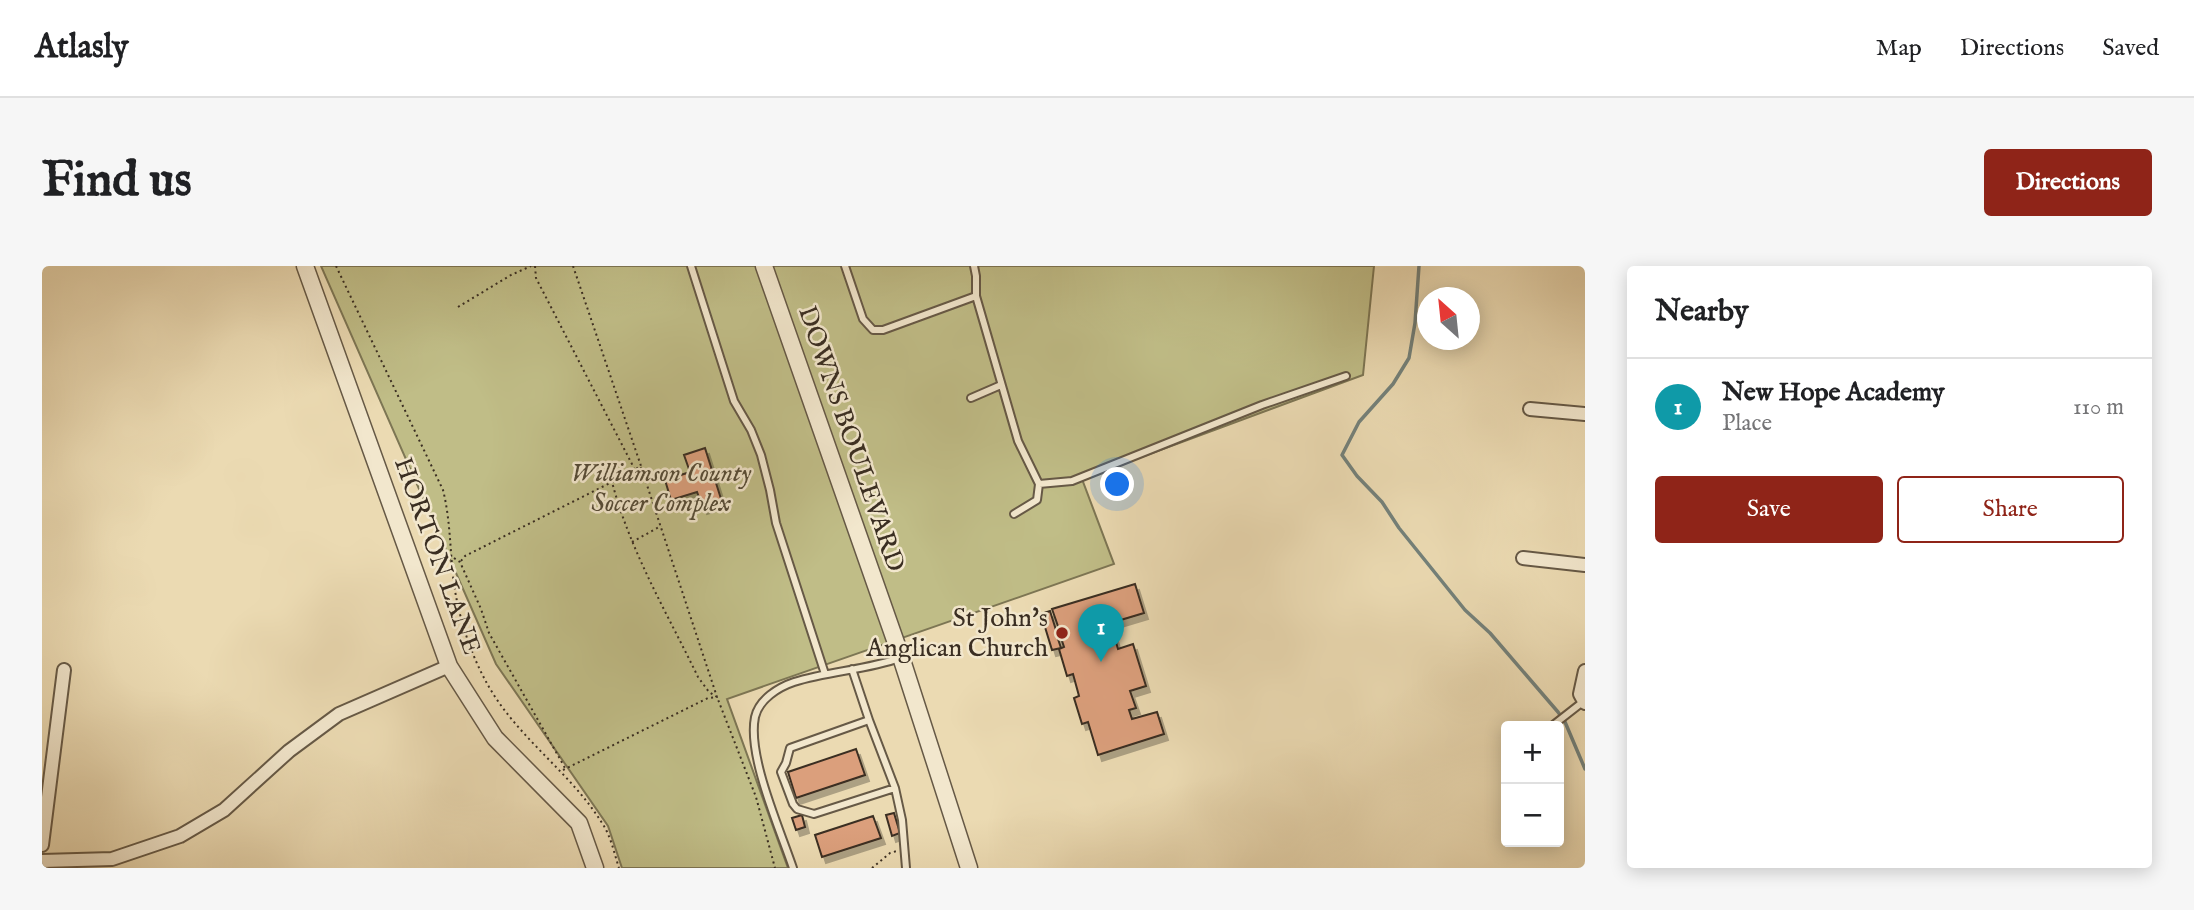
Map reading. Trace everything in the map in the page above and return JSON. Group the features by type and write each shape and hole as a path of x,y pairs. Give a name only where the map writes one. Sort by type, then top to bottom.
{"street":[{"name":"HORTON LANE","path":"305,266 449,666 495,738 579,823 595,868"},
{"name":"DOWNS BOULEVARD","path":"764,266 901,657 969,868"},
{"path":"1530,409 1585,414"},
{"path":"1524,558 1585,565"},
{"path":"42,861 113,859 180,836 224,810 289,751 339,714 449,666"},
{"path":"42,845 64,670"},
{"path":"1583,700 1585,671"}],"lane":[{"path":"691,266 734,401 751,430 761,455 776,523 825,674"},
{"path":"845,266 863,319 873,330 883,330 976,296"},
{"path":"974,266 976,296 1001,385 1018,441 1039,484 1037,500 1014,514"},
{"path":"1039,484 1072,481 1262,405 1346,376"},
{"path":"971,398 1001,385"},
{"path":"793,868 760,770 754,740 755,715 762,703 778,688 825,674 882,664 901,657"},
{"path":"852,669 895,788 902,820 906,868"},
{"path":"1556,721 1583,700"},
{"path":"869,720 790,748 780,772 797,809 814,814 895,788"}],"path":[{"path":"336,266 443,491 454,579 471,649 488,685 519,728 561,771 604,826 620,868"},
{"path":"458,307 511,275 533,266 536,278 635,469"},
{"path":"573,266 718,697 756,797 775,868"},
{"path":"460,562 465,556 641,466"},
{"path":"612,482 631,542 698,677 709,692 718,697"},
{"path":"631,542 662,526"},
{"path":"452,556 460,562 489,633 565,769"},
{"path":"561,771 708,698 718,697"},
{"path":"872,868 890,853 900,850"}],"green space":[{"name":"Williamson County Soccer Complex","path":"321,266 1374,266 1363,375 1082,479 1114,564 727,699 788,868 622,868 608,826 496,664"}],"building":[{"path":"705,448 722,502 703,508 697,492 671,500 665,480 690,472 684,455"},
{"path":"1135,584 1144,613 1104,625 1106,634 1113,632 1118,649 1133,644 1146,686 1130,691 1136,708 1129,710 1132,719 1157,712 1164,734 1098,755 1088,722 1082,724 1074,698 1079,696 1073,674 1067,676 1059,649 1064,647 1061,638 1058,639 1061,648 1052,650 1041,614 1050,611 1056,630 1059,629 1052,609"},
{"path":"856,749 865,775 796,798 788,772"},
{"path":"894,813 900,833 892,836 886,815"},
{"path":"802,815 805,827 796,830 792,818"},
{"path":"873,816 881,838 822,857 815,835"}],"waterway":[{"path":"1419,266 1415,323 1409,358 1393,384 1359,422 1342,455 1357,476 1382,502 1399,528 1465,610 1490,633 1558,712 1585,769"}],"place":[{"name":"St John's Anglican Church","path":"1062,633"},
{"name":"New Hope Academy","path":"1101,662"}]}
